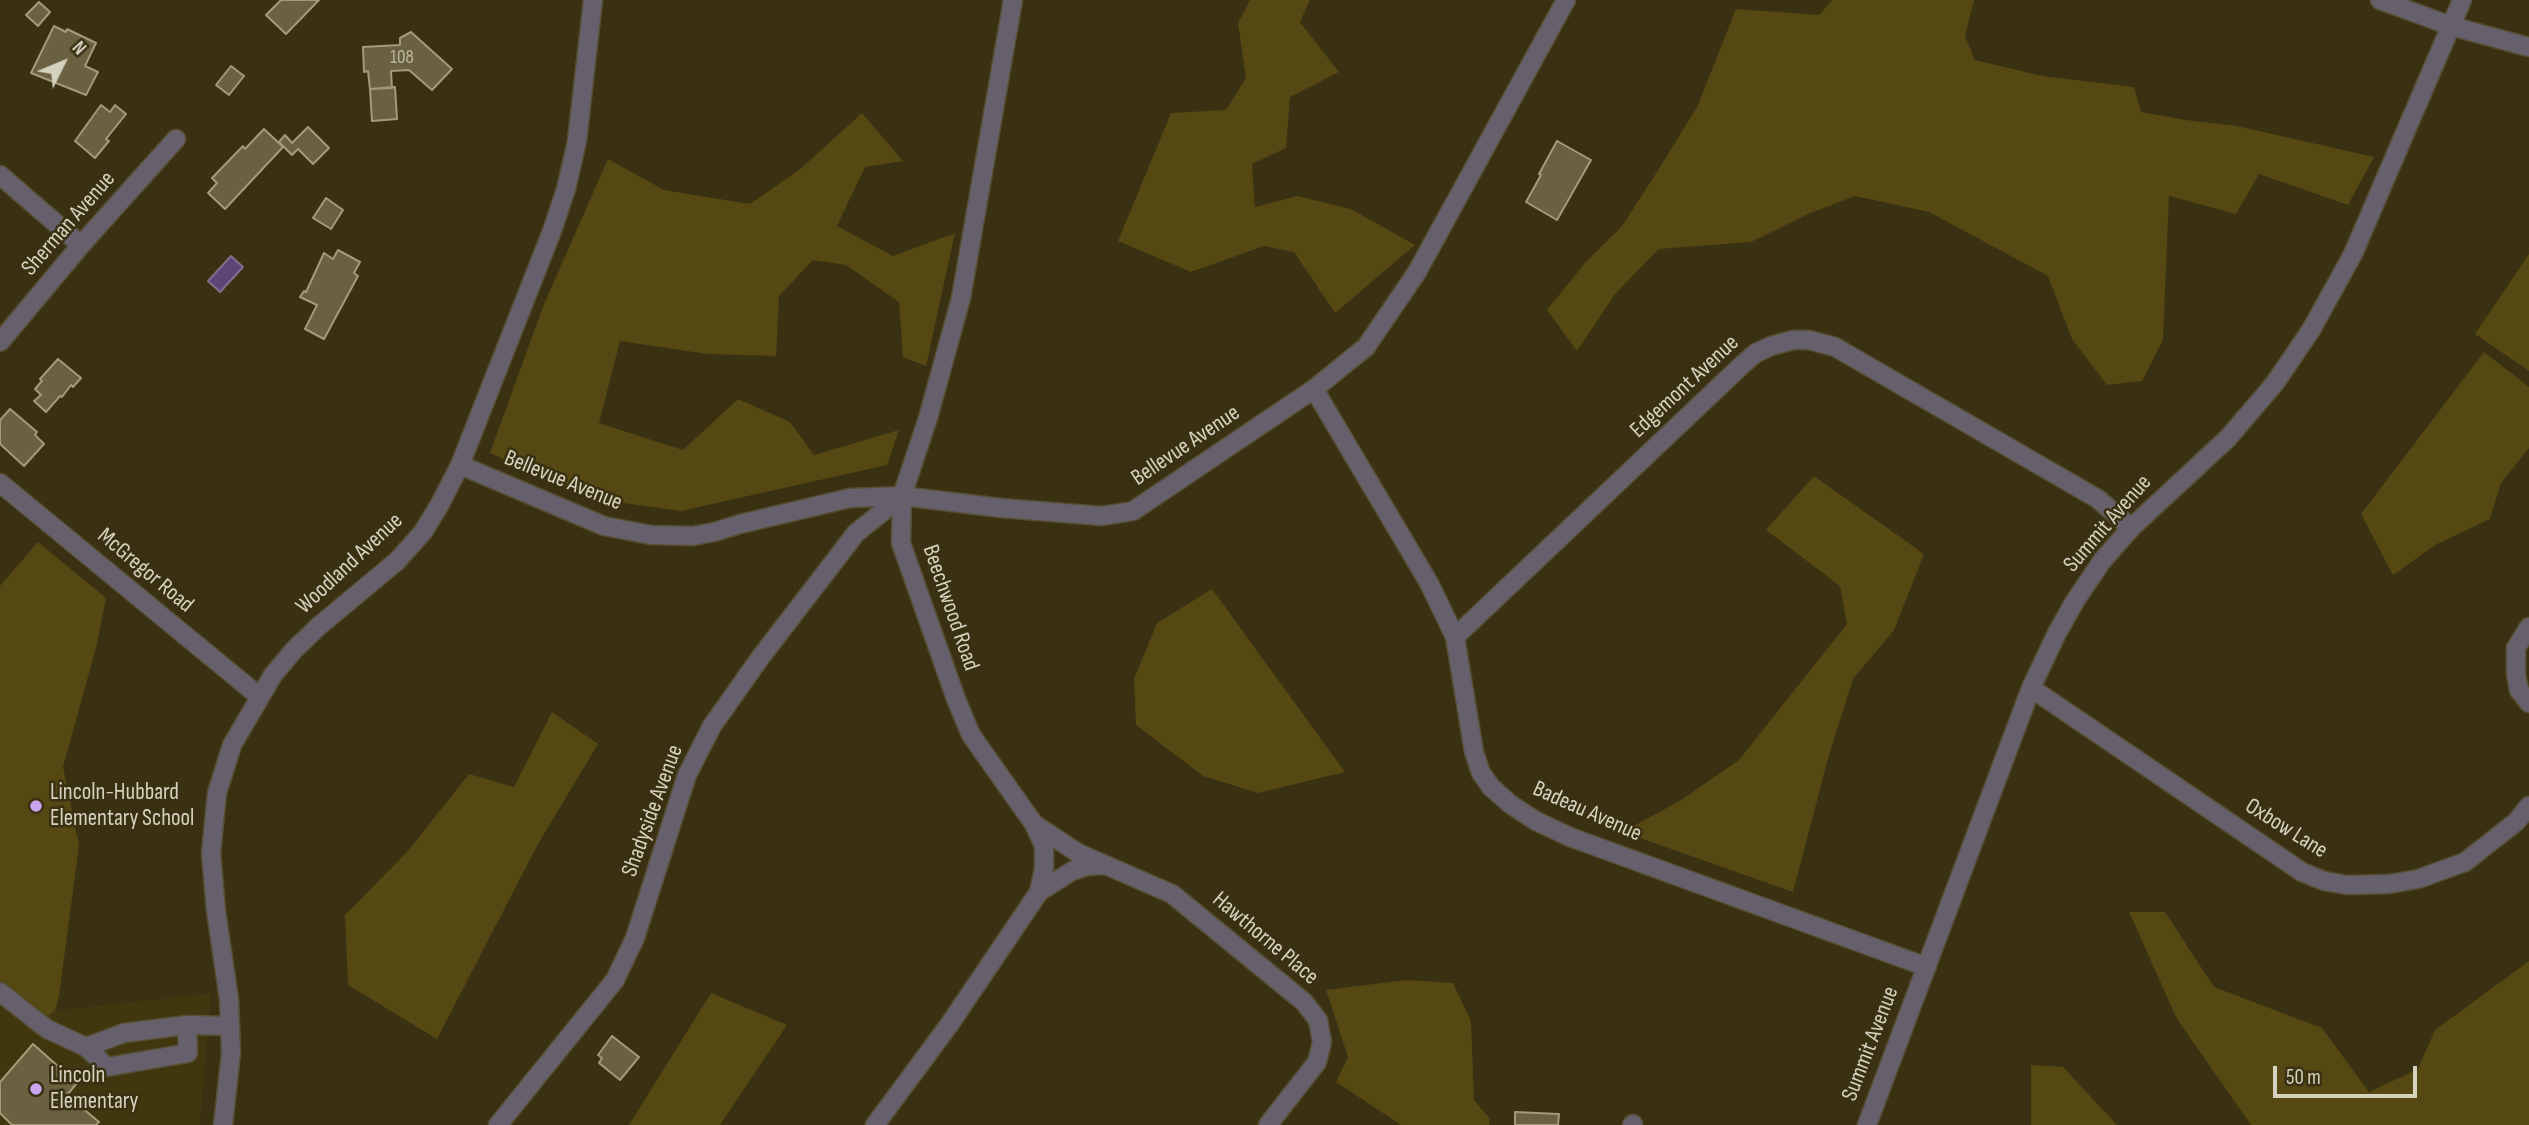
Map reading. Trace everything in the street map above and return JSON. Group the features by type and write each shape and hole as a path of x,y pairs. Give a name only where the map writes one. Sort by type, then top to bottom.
{"street":[{"name":"Woodland Avenue","path":"223,1125 230,1066 230,1026 227,978 216,911 211,853 217,793 232,745 260,697 294,650 397,561 423,532 460,465 566,189 577,141 593,0"},
{"name":"Beechwood Road","path":"875,1125 949,1025 1039,892 1044,869 1044,846 1034,824 971,735 901,543 902,496 928,418 961,299 1013,0"},
{"name":"Bellevue Avenue","path":"460,465 604,526 651,536 704,534 827,501 850,498 902,496 1102,516 1133,511 1314,390 1366,347 1417,272 1566,0"},
{"path":"2380,0 2451,26 2529,47"},
{"name":"Summit Avenue","path":"1867,1125 2031,688 2075,601 2102,561 2131,528 2228,438 2275,383 2311,330 2353,254 2462,0"},
{"name":"Sherman Avenue","path":"0,341 176,139"},
{"path":"0,175 81,245"},
{"name":"Edgemont Avenue","path":"1455,637 1743,364 1771,346 1793,340 1809,340 1835,347 2098,499 2131,528"},
{"name":"Badeau Avenue","path":"1314,390 1429,583 1455,637 1474,752 1481,773 1491,787 1510,804 1536,821 1570,836 1927,967"},
{"name":"McGregor Road","path":"0,483 260,697"},
{"name":"Shadyside Avenue","path":"498,1125 615,980 635,938 687,775 712,726 760,658 856,533 902,496"},
{"path":"2529,627 2516,648 2516,674 2519,690 2529,703"},
{"name":"Oxbow Lane","path":"2031,688 2302,872 2324,881 2347,885 2389,884 2418,879 2465,862 2516,822 2529,806"},
{"name":"Hawthorne Place","path":"1034,824 1078,853 1172,894 1304,1002 1318,1020 1322,1042 1318,1062 1268,1125"},
{"path":"1039,892 1072,871 1087,866 1104,865"},
{"path":"0,992 47,1029 86,1046 107,1067 188,1053 187,1025"},
{"path":"86,1046 124,1033 187,1025 230,1026"}],"shaded area":[{"path":"1250,0 1310,0 1300,22 1339,72 1290,97 1286,148 1252,164 1255,207 1297,196 1351,209 1415,245 1335,313 1294,252 1264,246 1191,272 1118,241 1171,113 1226,110 1246,78 1238,23"},
{"path":"1832,0 1974,0 1965,36 1975,60 2042,76 2134,87 2141,112 2237,126 2374,157 2348,205 2259,174 2236,214 2169,196 2163,340 2142,381 2107,385 2072,339 2048,276 1929,212 1855,196 1808,214 1751,242 1659,249 1615,294 1577,351 1547,310 1585,263 1622,226 1655,175 1697,107 1736,9 1819,15"},
{"path":"862,113 903,161 865,167 837,226 893,256 955,233 926,366 903,357 899,302 846,265 813,260 779,296 776,356 707,354 620,341 599,423 683,450 738,399 790,422 814,455 899,430 887,465 681,511 594,499 490,453 544,304 608,159 664,190 750,204 799,170"},
{"path":"2529,254 2529,371 2475,334"},
{"path":"231,256 243,267 220,292 208,281"},
{"path":"2484,352 2529,387 2529,448 2501,483 2490,519 2435,545 2393,575 2361,514"},
{"path":"1814,476 1924,554 1894,630 1853,679 1829,755 1793,892 1623,832 1681,800 1739,760 1847,624 1840,586 1766,530"},
{"name":"Lincoln-Hubbard Elementary School","path":"38,542 106,598 97,644 63,767 79,845 55,1011 211,993 200,1125 0,1125 0,586"},
{"path":"38,542 106,598 97,644 63,767 79,845 59,996 55,1011 42,1020 0,985 0,586"},
{"path":"1212,589 1345,772 1258,793 1203,776 1136,725 1134,679 1157,623"},
{"path":"552,712 598,744 538,844 437,1039 348,985 345,915 407,852 469,774 514,787"},
{"path":"2129,912 2165,912 2214,987 2322,1028 2369,1092 2418,1069 2435,1030 2529,961 2529,1125 2251,1125 2177,1019"},
{"path":"1406,980 1453,983 1471,1021 1474,1100 1490,1119 1489,1125 1401,1125 1336,1082 1348,1057 1326,990"},
{"path":"711,993 787,1025 720,1125 629,1125"},
{"path":"2031,1065 2063,1067 2117,1125 2031,1125"}],"building":[{"path":"281,0 319,0 286,34 266,15"},
{"path":"39,2 50,12 38,26 26,15"},
{"path":"54,26 96,43 85,66 98,72 86,95 31,73"},
{"path":"411,32 452,69 432,90 409,70 391,71 392,88 370,89 368,71 364,72 363,47 400,45 400,38"},
{"path":"231,66 244,76 229,95 216,85"},
{"path":"395,87 397,119 372,121 370,89"},
{"path":"101,105 110,112 115,105 126,114 95,158 75,141"},
{"path":"308,127 329,148 313,164 298,149 292,155 279,142 285,135 292,143"},
{"path":"264,129 283,147 225,209 208,193 217,183 212,178"},
{"path":"1557,141 1591,160 1557,220 1526,202"},
{"path":"326,198 343,210 331,229 313,218"},
{"path":"338,250 360,262 354,273 358,276 324,339 305,329 317,305 300,297 306,292 324,253 333,259"},
{"path":"58,359 81,378 46,412 34,401 41,395 35,389 42,381 40,379"},
{"path":"10,409 37,432 35,435 44,444 24,466 0,444 0,420"},
{"path":"612,1036 639,1057 620,1080 599,1063 602,1058 598,1055"},
{"name":"Lincoln Elementary","path":"33,1044 77,1083 67,1095 99,1122 96,1125 12,1125 0,1113 0,1082"},
{"path":"1515,1112 1559,1114 1558,1125 1515,1125"}],"place":[{"name":"Lincoln-Hubbard Elementary School","path":"36,806"},
{"name":"Lincoln Elementary","path":"36,1089"}]}
